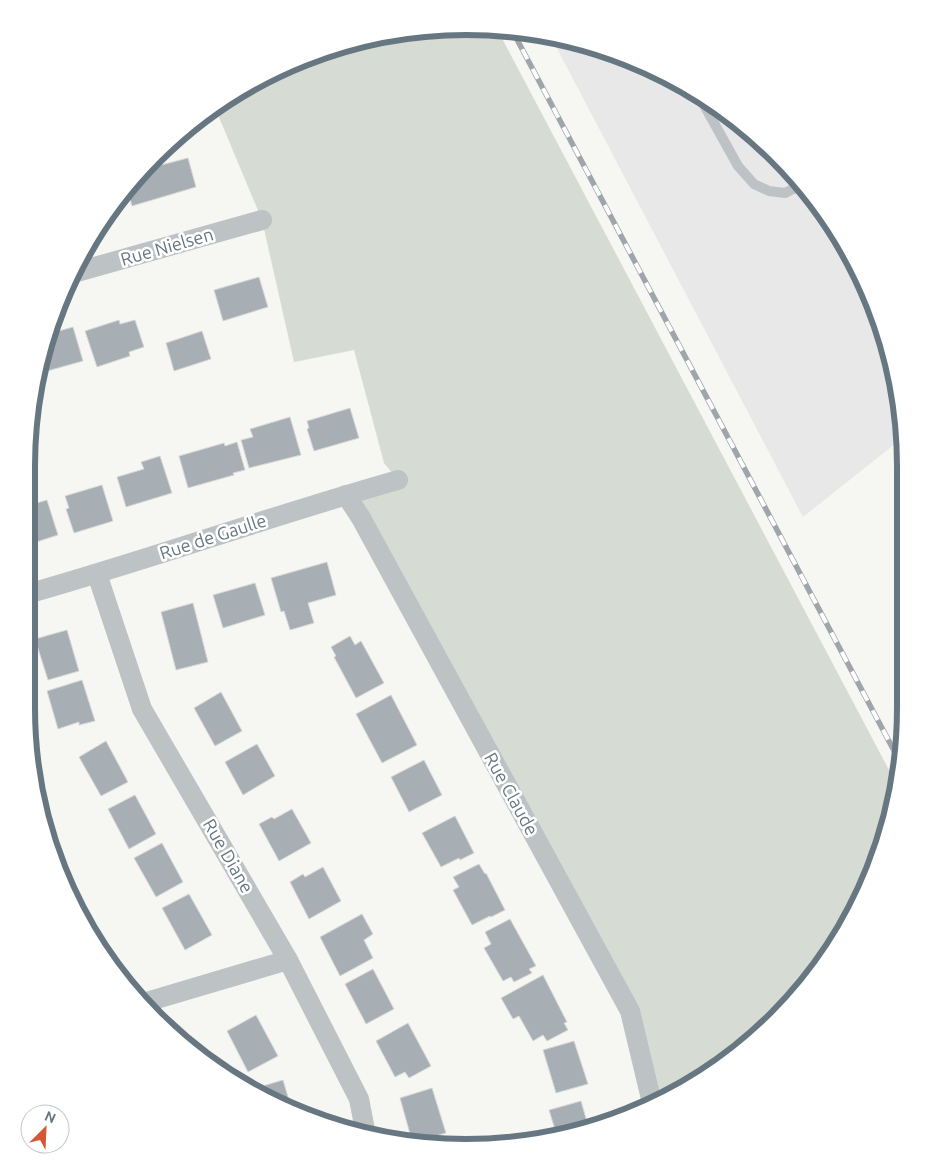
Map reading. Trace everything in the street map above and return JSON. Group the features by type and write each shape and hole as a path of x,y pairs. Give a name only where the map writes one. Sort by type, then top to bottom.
{"street":[{"name":"Rue Nielsen","path":"81,271 262,220"},
{"name":"Rue de Gaulle","path":"35,592 398,480"},
{"name":"Rue Claude","path":"346,495 361,518 630,1012 651,1098"},
{"name":"Rue Diane","path":"97,574 142,709 288,960 359,1098 365,1127"},
{"path":"150,1001 288,960"}],"lane":[{"path":"706,109 738,166 754,184 769,191 785,193 795,188"}],"shaded area":[{"path":"438,36 501,37 891,775 889,792 874,847 853,899 839,924 808,970 771,1013 750,1032 705,1066 657,1095 651,1098 630,1011 346,495 398,480 384,463 354,350 294,362 262,220 218,114 275,79 327,58 354,50 382,43"},
{"path":"555,44 605,58 657,79 682,93 728,124 771,161 790,182 824,227 853,275 874,327 882,354 889,382 896,443 803,517"}],"building":[{"path":"188,158 196,187 132,206 130,197 156,166"},
{"path":"259,277 268,307 223,321 214,290"},
{"path":"119,320 120,324 135,320 144,347 129,352 130,356 97,367 85,331"},
{"path":"73,327 83,361 46,371 50,354 57,332"},
{"path":"202,331 211,359 174,371 166,343"},
{"path":"350,408 359,438 314,451 307,429 309,428 307,421"},
{"path":"290,417 301,455 249,468 241,440 253,437 250,429"},
{"path":"237,442 245,470 188,488 179,456 224,443 225,446"},
{"path":"160,456 172,493 126,507 117,477 144,469 141,462"},
{"path":"102,485 113,521 74,533 66,509 69,508 65,496"},
{"path":"47,500 58,535 35,542 35,504"},
{"path":"327,562 336,595 308,603 314,623 290,630 284,611 281,612 271,578"},
{"path":"255,583 265,615 223,628 213,595"},
{"path":"193,603 208,662 176,670 161,612"},
{"path":"67,630 79,671 48,680 35,639"},
{"path":"350,636 355,645 361,641 384,683 356,698 334,657 336,656 331,647"},
{"path":"82,680 95,721 79,725 79,722 58,729 47,691"},
{"path":"221,692 242,731 215,746 194,708"},
{"path":"391,695 417,745 382,763 356,714"},
{"path":"106,741 128,782 101,796 79,757"},
{"path":"257,744 275,776 243,795 225,762"},
{"path":"424,760 442,795 409,812 391,777"},
{"path":"135,795 156,834 129,849 108,809"},
{"path":"292,809 311,843 279,861 259,824 272,817 274,819"},
{"path":"455,816 474,853 441,867 422,833"},
{"path":"162,843 183,882 156,897 134,858"},
{"path":"479,864 486,873 505,910 472,925 453,890 459,887 453,877"},
{"path":"323,867 341,901 309,919 290,882 303,874 305,877"},
{"path":"189,894 212,935 185,950 162,908"},
{"path":"362,914 373,934 364,940 373,958 340,976 320,937"},
{"path":"510,919 536,966 529,969 532,973 514,982 511,977 503,981 484,948 491,944 485,932"},
{"path":"373,969 394,1009 366,1024 345,984"},
{"path":"543,975 567,1022 564,1023 568,1030 547,1041 543,1035 533,1041 519,1016 513,1019 501,998"},
{"path":"256,1015 278,1056 248,1072 227,1031"},
{"path":"408,1023 431,1066 409,1078 405,1072 395,1077 376,1041"},
{"path":"574,1041 588,1084 556,1093 543,1050"},
{"path":"283,1080 289,1101 275,1095 260,1087"},
{"path":"432,1088 446,1133 431,1137 410,1135 400,1098"},
{"path":"581,1101 587,1121 555,1130 549,1110"}],"railway":[{"path":"516,38 894,751"}]}
